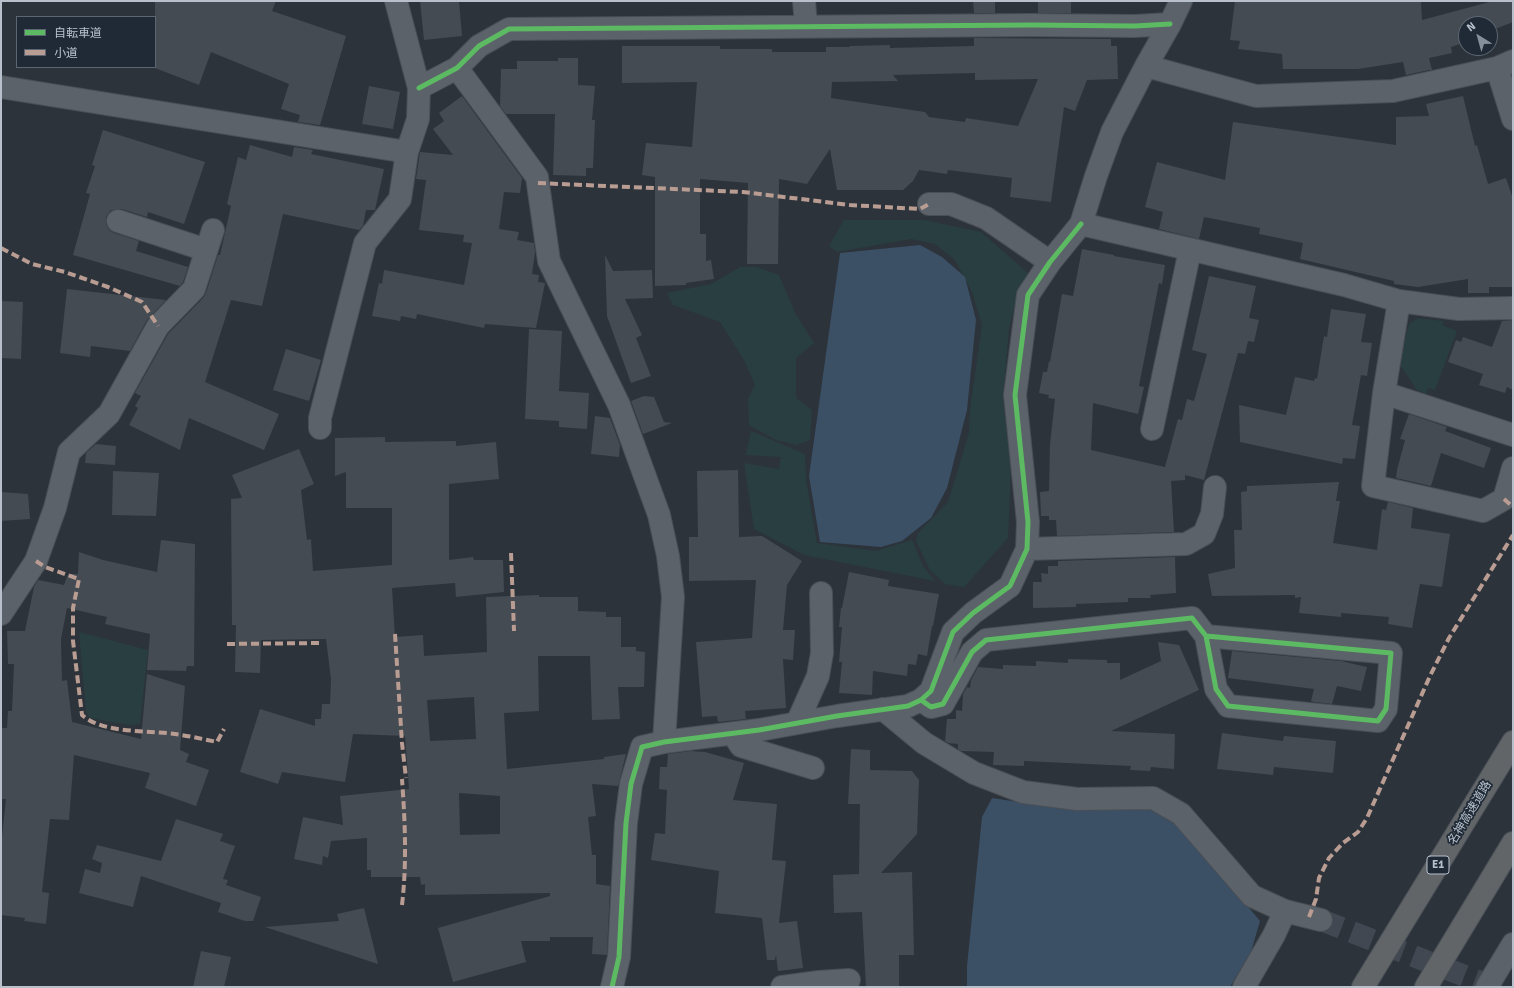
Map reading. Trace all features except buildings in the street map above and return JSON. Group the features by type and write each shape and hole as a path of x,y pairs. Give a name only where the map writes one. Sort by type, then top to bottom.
{"highway":[{"name":"名神高速道路","path":"1363,987 1513,742"},
{"path":"1426,987 1513,843"}],"street":[{"path":"320,428 320,418 365,243 400,199 407,152 418,119 419,88 396,1"},
{"path":"804,1 806,26"},
{"path":"612,987 619,957 626,823 632,784 642,747 664,742 733,734 908,706 921,700 932,691 953,632 973,613 1010,586 1026,548 1028,522 1016,395 1028,295 1050,262 1081,224 1112,132 1181,1"},
{"path":"419,88 457,68 479,46 509,29 1031,24 1135,26 1170,24"},
{"path":"1146,66 1256,96 1393,91 1505,65 1513,119"},
{"path":"457,68 537,177 549,261 619,405 659,515 668,556 673,597 664,742"},
{"path":"1,87 407,152"},
{"path":"929,204 951,204 986,218 1050,262"},
{"path":"1,614 36,561 55,508 69,452 109,414 158,326 194,289 210,240 118,221"},
{"path":"1081,224 1344,285 1399,301 1459,310 1513,308"},
{"path":"1152,429 1190,250"},
{"path":"1399,301 1384,393 1373,486 1483,511 1504,499 1513,468"},
{"path":"1384,393 1513,436"},
{"path":"1026,548 1186,544 1204,534 1212,514 1215,487"},
{"path":"797,723 818,676 822,653 822,593"},
{"path":"921,700 931,707 943,704 972,652 986,640 1192,618 1206,636 1216,689 1228,706 1378,721 1386,709 1391,652 1206,636"},
{"path":"883,709 924,742 974,774 1023,792 1077,799 1153,798 1181,814 1252,896 1285,911 1321,920"},
{"path":"733,734 741,746 813,768"},
{"path":"1244,987 1274,935 1285,911"},
{"path":"1487,987 1513,944"},
{"path":"782,987 849,980"}],"green space":[{"path":"844,220 924,220 981,232 1029,274 1017,295 1009,329 1003,399 1011,466 1008,538 964,587 945,584 930,570 916,541 918,533 948,502 969,432 970,409 982,325 972,292 955,260 935,244 911,239 837,252 829,246"},
{"path":"740,267 757,267 779,275 795,313 814,343 796,358 796,398 812,410 810,440 797,445 776,440 749,425 748,399 755,385 744,360 720,322 673,305 667,293 711,284"},
{"path":"1418,318 1444,321 1442,325 1457,331 1435,390 1428,388 1426,394 1417,390 1399,363 1409,324"},
{"path":"751,431 805,454 806,480 817,543 876,551 912,540 923,566 935,581 804,555 754,529 744,463 779,469 781,457 746,455"},
{"path":"79,632 148,650 140,724 129,725 90,718 86,712"}],"water":[{"path":"920,245 942,257 965,277 976,320 967,410 947,488 931,518 902,541 881,547 820,542 809,476 840,253"},
{"path":"992,798 1059,808 1115,807 1148,809 1171,819 1217,869 1260,921 1251,952 1230,987 967,987 967,966 982,817"}],"tunnel":[{"path":"1321,920 1488,985"}],"marked path":[{"path":"538,183 743,192 850,205 920,209 929,204"},
{"path":"1,248 32,264 65,272 108,287 142,302 158,326"},
{"path":"1504,499 1513,507"},
{"path":"1309,917 1316,899 1319,878 1329,858 1343,843 1358,832 1367,818 1430,676 1449,638 1513,535"},
{"path":"511,553 514,631"},
{"path":"36,561 45,567 79,579 73,608 73,641 82,715 91,721 114,728 175,734 217,742 224,729"},
{"path":"395,634 402,743 406,778"},
{"path":"227,644 321,643"},
{"path":"402,779 405,873 402,905"}],"cycle path":[{"path":"419,88 457,68 479,46 509,29 1031,25 1135,26 1170,24"},
{"path":"612,987 619,957 626,823 631,784 642,747 664,742 759,730 837,716 908,706 921,700 931,691 953,632 973,613 1010,586 1027,549 1028,522 1015,395 1028,295 1050,262 1081,224"},
{"path":"921,700 931,707 943,704 972,652 986,640 1192,618 1206,636 1216,689 1228,706 1378,721 1386,709 1391,653 1206,636"}]}
